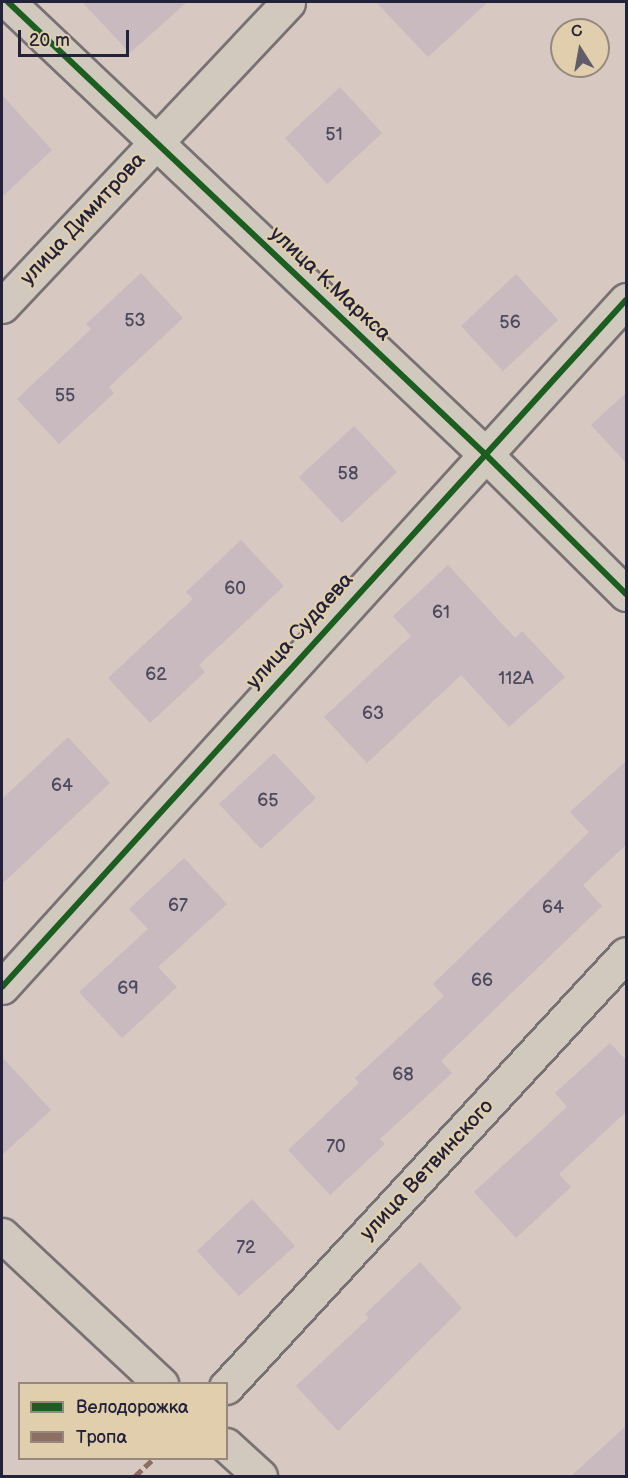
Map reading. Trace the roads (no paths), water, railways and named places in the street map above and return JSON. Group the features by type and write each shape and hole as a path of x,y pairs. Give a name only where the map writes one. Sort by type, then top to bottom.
{"street":[{"name":"улица К.Маркса","path":"8,2 484,453 627,594"},
{"name":"улица Димитрова","path":"2,306 288,2"},
{"name":"улица Судаева","path":"2,987 484,453 627,300"},
{"name":"улица Ветвинского","path":"228,1385 627,954"},
{"path":"2,1235 160,1382"},
{"path":"228,1447 260,1476"}]}
